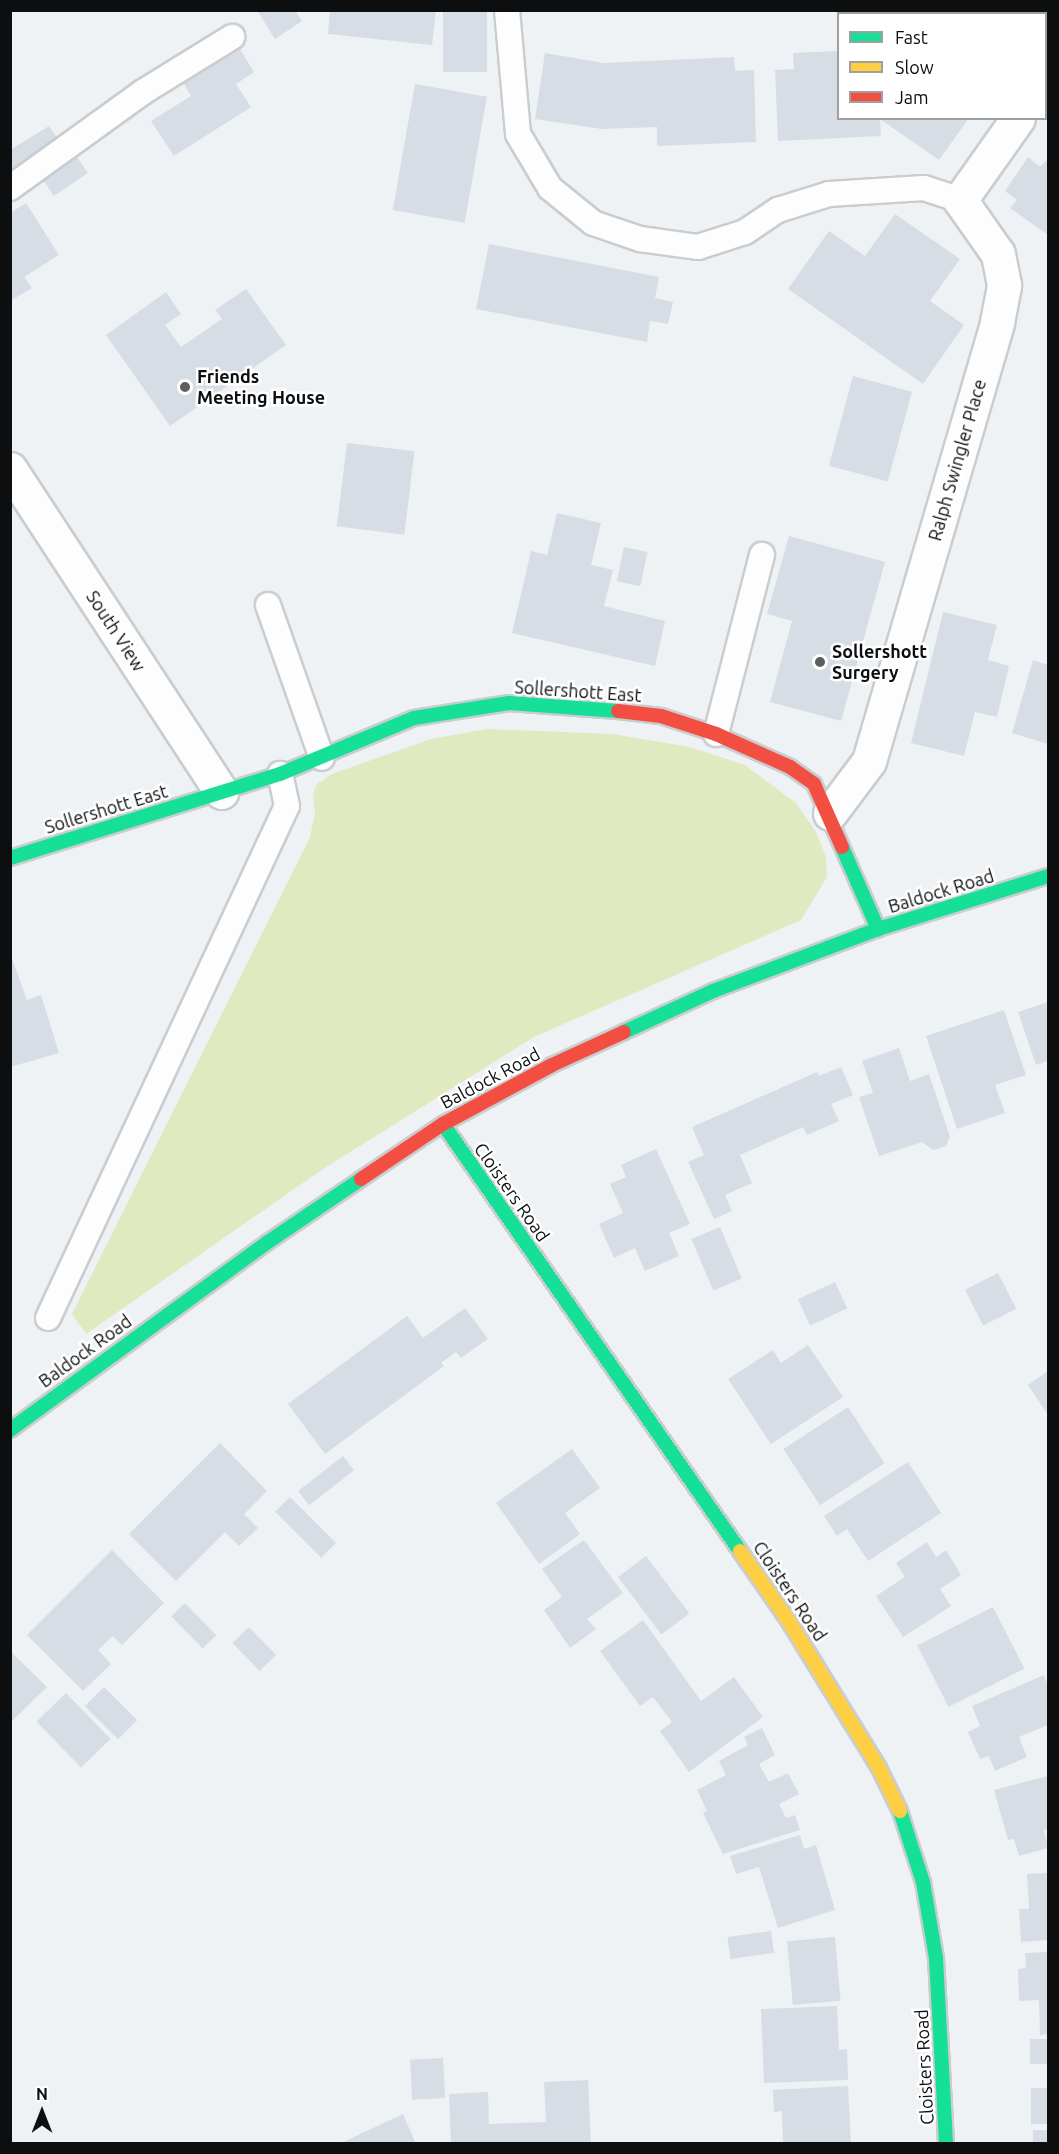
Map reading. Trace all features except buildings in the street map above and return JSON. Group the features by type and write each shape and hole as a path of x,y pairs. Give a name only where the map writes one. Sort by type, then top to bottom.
{"street":[{"path":"960,200 1017,120"},
{"name":"Ralph Swingler Place","path":"830,813 869,761 998,322 1004,285 998,254 960,200"},
{"name":"South View","path":"10,469 221,792"},
{"name":"Sollershott East","path":"10,858 280,774 414,718 509,703 661,716 716,734 806,778 814,784 830,813 878,929"},
{"name":"Baldock Road","path":"10,1430 268,1242 443,1124 552,1065 713,991 878,929 1048,876"},
{"name":"Cloisters Road","path":"443,1124 788,1620 879,1768 903,1816 923,1882 936,1958 946,2144"}],"lane":[{"path":"507,10 518,134 550,188 593,223 640,239 698,247 745,232 778,210 829,194 924,188 960,200"},
{"path":"10,188 143,92 232,37"},
{"path":"716,734 762,555"},
{"path":"268,605 322,758"},
{"path":"48,1318 287,806 280,774"}],"green space":[{"path":"487,729 613,734 690,747 745,765 796,803 816,832 826,857 827,877 801,920 534,1037 320,1171 86,1334 72,1314 310,837 315,813 313,794 317,784 332,774 431,739"}],"traffic: fast":[{"path":"10,858 280,774 414,718 509,703 618,711"},
{"path":"842,847 878,929"},
{"path":"624,1032 713,991 878,929 1048,876"},
{"path":"443,1124 740,1551"},
{"path":"10,1430 268,1242 361,1179"},
{"path":"900,1811 923,1882 936,1958 946,2144"}],"traffic: slow":[{"path":"740,1551 788,1620 879,1768 900,1811"}],"traffic: jam":[{"path":"618,711 661,716 716,734 790,767 814,784 842,847"},
{"path":"361,1179 443,1124 552,1065 624,1032"}],"place":[{"name":"Friends Meeting House","path":"185,387"},
{"name":"Sollershott Surgery","path":"820,662"}]}
